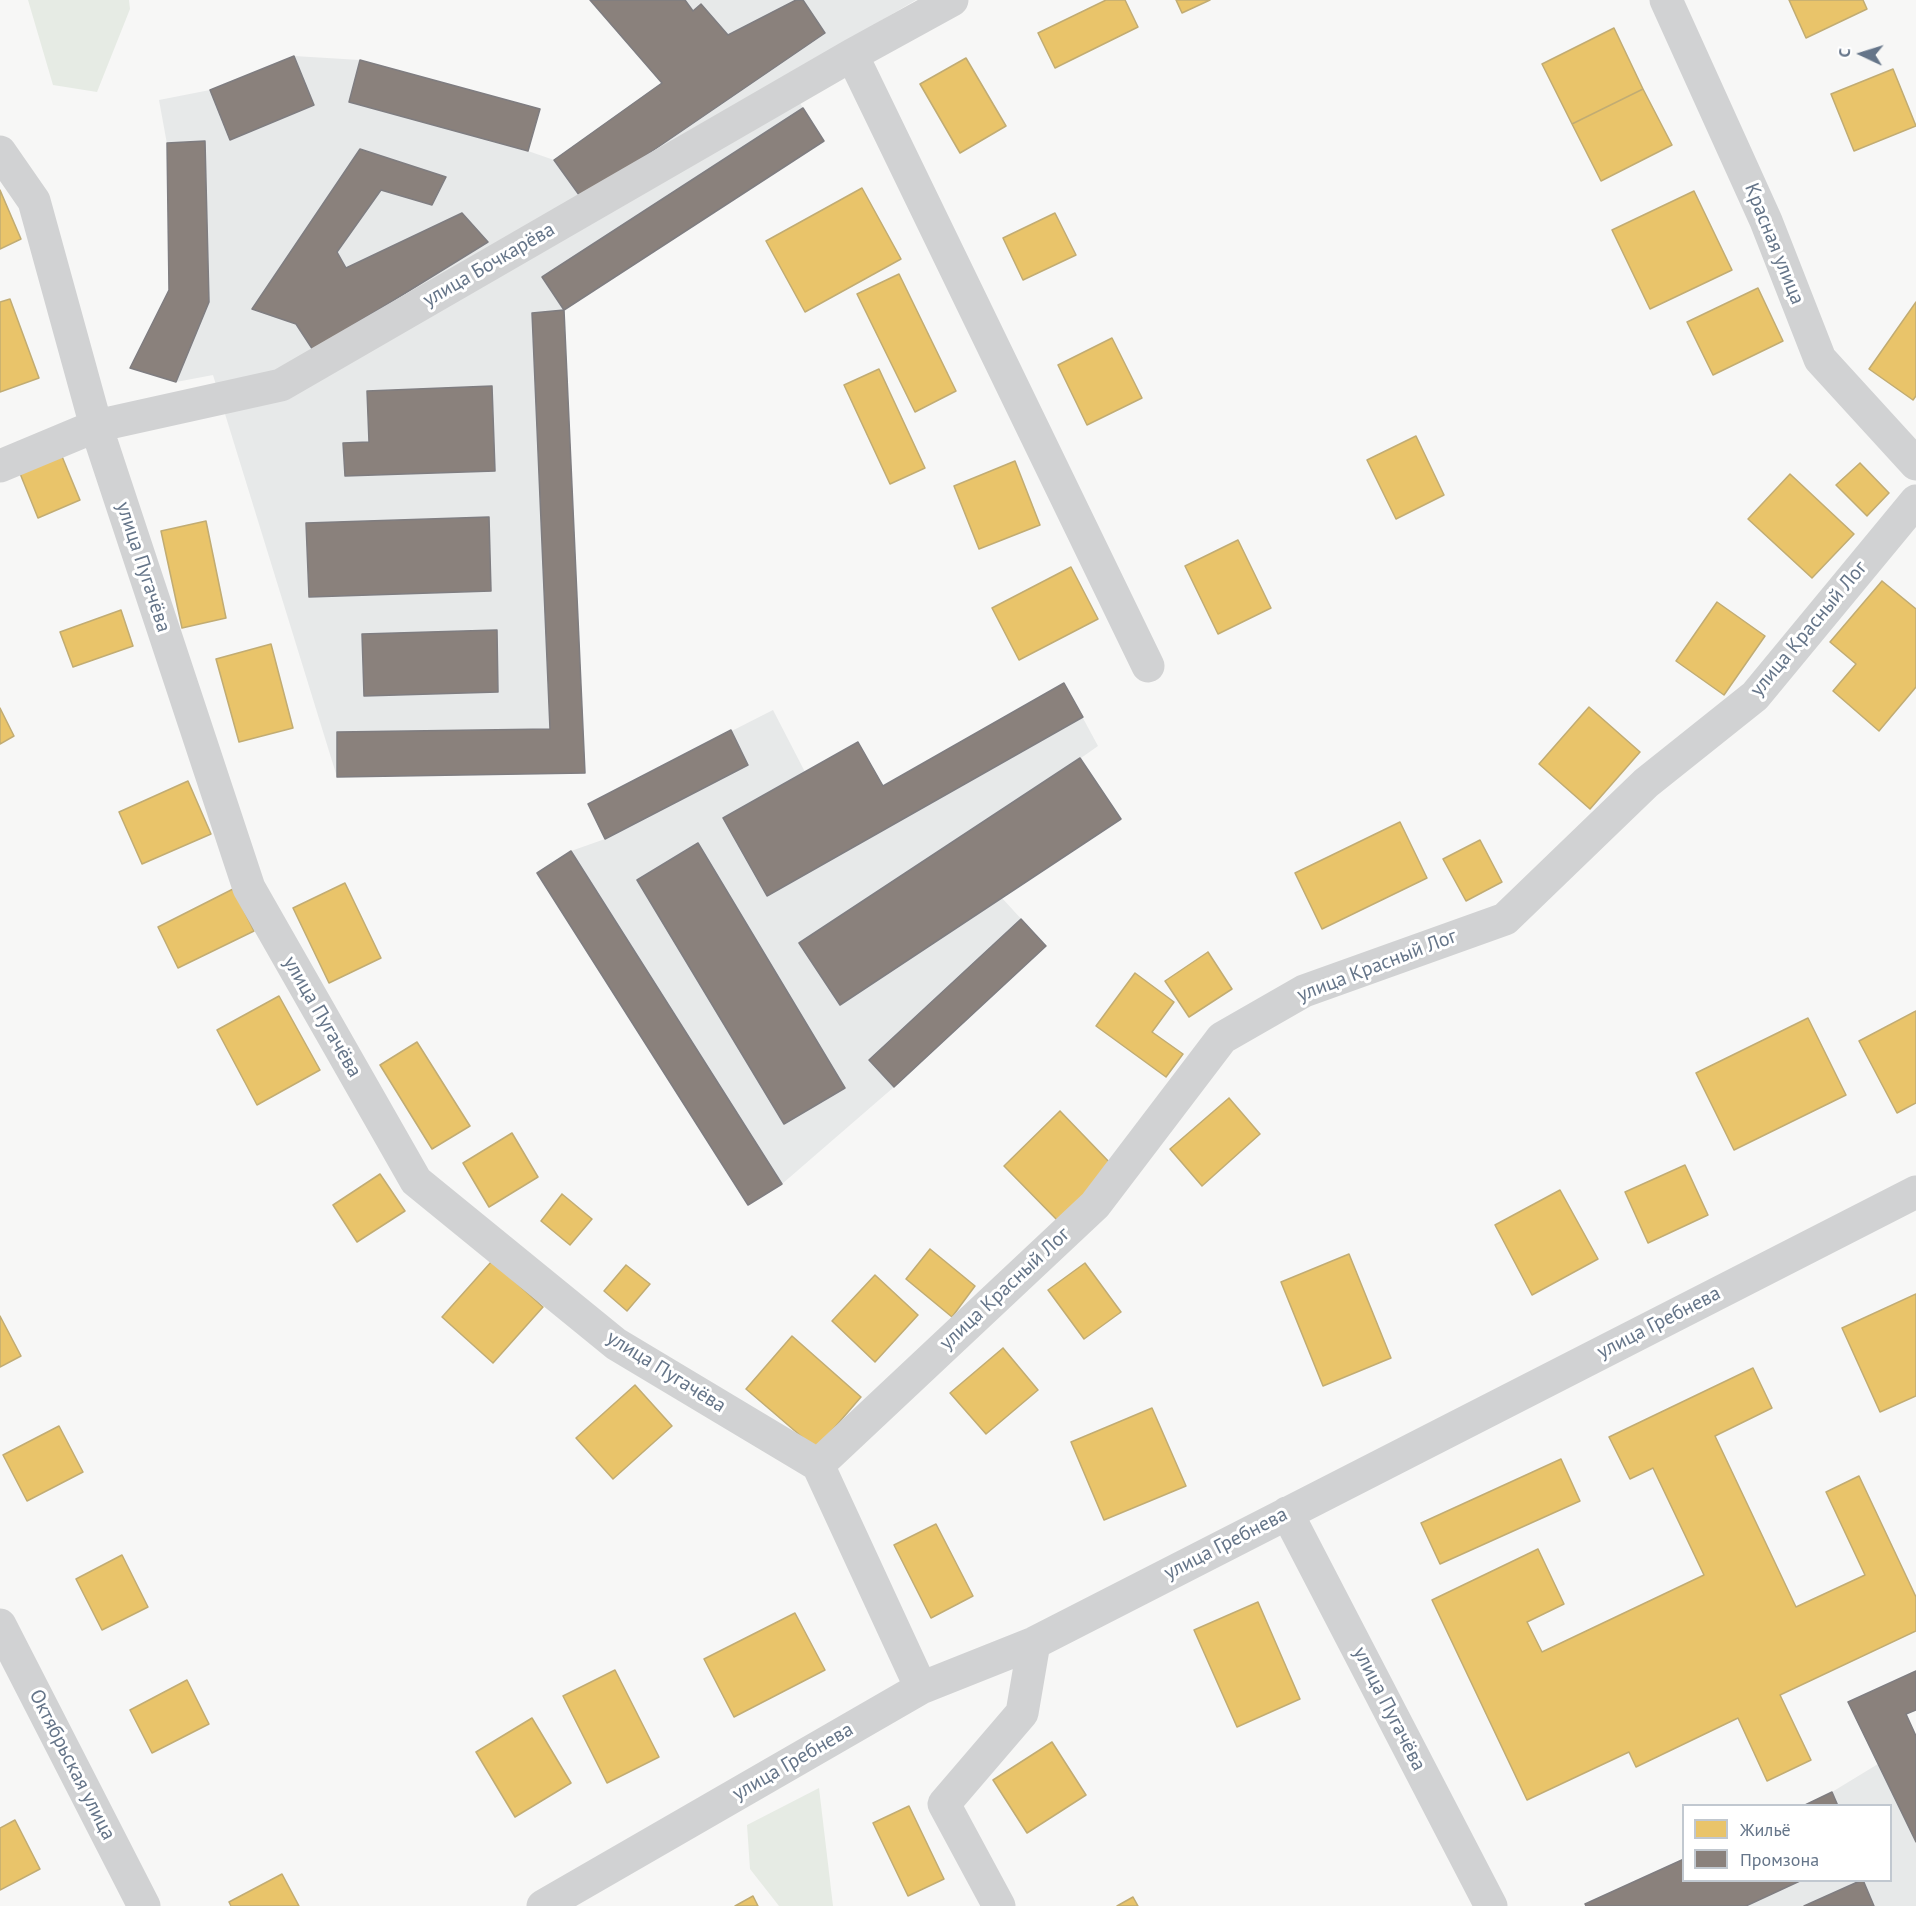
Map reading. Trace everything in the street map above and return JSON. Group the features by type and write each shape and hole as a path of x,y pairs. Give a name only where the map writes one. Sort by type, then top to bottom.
{"street":[{"name":"улица Бочкарёва","path":"0,466 96,426 281,385 852,55 952,0"},
{"name":"Красная улица","path":"1666,0 1766,221 1820,359 1916,464"},
{"path":"852,55 1148,666"},
{"name":"улица Пугачёва","path":"0,152 34,201 96,426 249,888 416,1181 616,1344 818,1466"},
{"name":"улица Красный Лог","path":"818,1466 1095,1205 1222,1038 1304,991 1505,919 1646,783 1755,696 1916,501"},
{"name":"улица Гребнева","path":"543,1906 921,1688 1034,1643 1916,1192"},
{"path":"818,1466 921,1688"},
{"name":"улица Пугачёва","path":"1287,1513 1491,1906"},
{"name":"Октябрьская улица","path":"0,1625 144,1906"},
{"path":"999,1906 944,1804 1022,1713 1034,1643"}],"shaded area":[{"path":"28,0 129,0 130,9 97,92 53,85"},
{"path":"590,0 916,0 784,78 824,141 564,310 585,773 337,777 213,375 176,382 130,368 169,290 167,144 159,100 210,90 294,56 360,60 540,109 528,151 554,160 661,83"},
{"path":"1064,683 1098,746 1081,758 1121,819 1002,898 1046,946 894,1087 782,1184 748,1205 537,873 571,851 605,839 588,804 773,710 805,772 858,742 883,786"},
{"path":"1916,1671 1916,1710 1906,1715 1916,1736 1916,1906 1586,1906 1585,1904 1682,1859 1682,1882 1892,1882 1892,1804 1805,1804 1832,1792 1878,1764 1848,1702"},
{"path":"819,1788 833,1906 779,1906 750,1869 747,1825"}],"building: Жильё":[{"path":"1106,0 1125,0 1138,27 1055,68 1038,33"},
{"path":"1176,0 1210,0 1182,13"},
{"path":"1789,0 1863,0 1867,9 1806,38"},
{"path":"1614,28 1643,89 1572,124 1542,64"},
{"path":"966,58 1006,126 960,153 920,84"},
{"path":"1893,69 1916,126 1854,151 1831,94"},
{"path":"1643,89 1672,145 1601,181 1572,124"},
{"path":"862,188 901,259 805,312 766,241"},
{"path":"0,190 21,239 0,249"},
{"path":"1694,191 1732,270 1650,309 1612,230"},
{"path":"1055,213 1076,255 1023,280 1003,238"},
{"path":"899,274 956,391 915,412 857,294"},
{"path":"1758,288 1783,341 1713,375 1687,322"},
{"path":"10,299 39,378 0,392 0,302"},
{"path":"1916,302 1916,396 1913,400 1869,369"},
{"path":"1112,338 1142,398 1087,425 1058,365"},
{"path":"879,369 925,468 890,484 844,385"},
{"path":"1416,436 1444,495 1396,519 1367,460"},
{"path":"61,454 80,500 38,518 19,471"},
{"path":"1015,461 1040,525 979,549 954,486"},
{"path":"1860,463 1889,493 1867,516 1836,485"},
{"path":"1790,474 1854,534 1812,578 1748,519"},
{"path":"206,521 226,618 182,628 161,531"},
{"path":"1238,540 1271,608 1218,634 1185,566"},
{"path":"1071,567 1098,619 1019,660 992,608"},
{"path":"1882,581 1916,609 1916,687 1879,731 1833,691 1856,664 1830,642"},
{"path":"1717,602 1765,636 1724,695 1676,661"},
{"path":"121,610 133,646 73,667 60,632"},
{"path":"271,644 293,728 239,742 216,659"},
{"path":"1589,707 1640,752 1590,809 1539,764"},
{"path":"0,708 14,736 0,744"},
{"path":"188,781 211,834 142,864 119,812"},
{"path":"1400,822 1427,878 1322,929 1295,873"},
{"path":"1480,840 1502,882 1466,901 1443,859"},
{"path":"345,883 381,958 329,983 293,908"},
{"path":"233,889 254,931 178,968 158,927"},
{"path":"1208,952 1232,989 1189,1017 1165,981"},
{"path":"1135,973 1174,1002 1152,1032 1183,1054 1166,1077 1096,1026"},
{"path":"279,996 320,1070 257,1105 217,1030"},
{"path":"1916,1011 1916,1103 1897,1113 1859,1041"},
{"path":"1808,1018 1846,1095 1734,1150 1696,1073"},
{"path":"417,1042 470,1126 432,1149 380,1065"},
{"path":"1229,1098 1260,1134 1202,1186 1170,1149"},
{"path":"1060,1111 1113,1166 1058,1221 1004,1166"},
{"path":"512,1133 538,1177 489,1207 463,1163"},
{"path":"1685,1165 1708,1215 1648,1243 1625,1192"},
{"path":"380,1174 405,1211 357,1242 333,1205"},
{"path":"1560,1190 1598,1259 1532,1295 1495,1225"},
{"path":"562,1194 592,1219 570,1245 541,1221"},
{"path":"930,1249 975,1286 952,1317 906,1279"},
{"path":"1349,1254 1391,1358 1323,1386 1281,1282"},
{"path":"492,1261 543,1307 493,1363 442,1317"},
{"path":"1085,1263 1121,1312 1084,1339 1048,1290"},
{"path":"626,1265 650,1284 627,1311 604,1291"},
{"path":"875,1275 918,1315 875,1362 832,1321"},
{"path":"1916,1294 1916,1396 1880,1412 1842,1328"},
{"path":"0,1316 21,1356 0,1367"},
{"path":"792,1336 861,1397 816,1449 746,1389"},
{"path":"1003,1348 1038,1390 986,1434 950,1393"},
{"path":"1753,1368 1772,1408 1715,1436 1796,1607 1865,1575 1826,1492 1859,1476 1916,1597 1916,1631 1780,1695 1811,1760 1767,1781 1738,1718 1636,1767 1629,1752 1527,1800 1432,1600 1538,1549 1564,1604 1527,1622 1542,1652 1704,1575 1653,1468 1630,1479 1609,1437"},
{"path":"635,1385 672,1426 613,1479 576,1438"},
{"path":"1152,1408 1186,1486 1104,1520 1071,1442"},
{"path":"59,1426 83,1472 27,1501 3,1455"},
{"path":"1561,1459 1580,1501 1440,1564 1421,1523"},
{"path":"936,1524 973,1596 931,1618 894,1545"},
{"path":"122,1555 148,1607 102,1630 76,1579"},
{"path":"1258,1602 1300,1699 1237,1727 1194,1630"},
{"path":"795,1613 825,1670 734,1717 704,1659"},
{"path":"615,1670 659,1757 607,1783 563,1696"},
{"path":"187,1680 209,1724 152,1753 130,1710"},
{"path":"532,1718 571,1783 515,1817 476,1752"},
{"path":"1052,1742 1086,1795 1027,1833 993,1780"},
{"path":"909,1806 944,1879 908,1896 873,1823"},
{"path":"15,1820 40,1869 0,1890 0,1828"},
{"path":"282,1874 299,1906 231,1906 229,1902"},
{"path":"753,1896 758,1906 735,1906"},
{"path":"1133,1897 1138,1906 1117,1906"}],"building: Промзона":[{"path":"590,0 685,0 693,11 701,4 728,35 796,0 803,0 825,33 582,199 554,160 662,83"},
{"path":"294,56 314,105 230,140 210,90"},
{"path":"360,60 540,109 528,151 349,102"},
{"path":"803,108 824,141 564,310 542,277"},
{"path":"205,141 209,302 176,382 130,368 169,290 167,143"},
{"path":"360,149 446,177 432,205 381,190 337,252 346,268 462,213 488,242 313,350 296,324 252,309"},
{"path":"564,310 585,773 337,777 337,732 550,729 532,313"},
{"path":"492,386 495,471 345,476 343,443 369,442 367,391"},
{"path":"489,517 491,591 309,597 306,523"},
{"path":"497,630 498,692 364,696 362,634"},
{"path":"1064,683 1083,717 767,896 723,818 858,742 883,786"},
{"path":"731,730 748,765 605,839 588,804"},
{"path":"1080,758 1121,819 840,1005 799,943"},
{"path":"698,843 845,1088 784,1124 637,880"},
{"path":"571,851 782,1184 748,1205 537,873"},
{"path":"1021,919 1046,946 894,1087 869,1060"},
{"path":"1916,1671 1916,1710 1906,1714 1916,1736 1916,1842 1848,1702"},
{"path":"1832,1792 1837,1804 1807,1804"},
{"path":"1682,1860 1682,1882 1798,1882 1746,1906 1586,1906 1585,1904"},
{"path":"1858,1882 1864,1882 1874,1906 1804,1906"}]}
